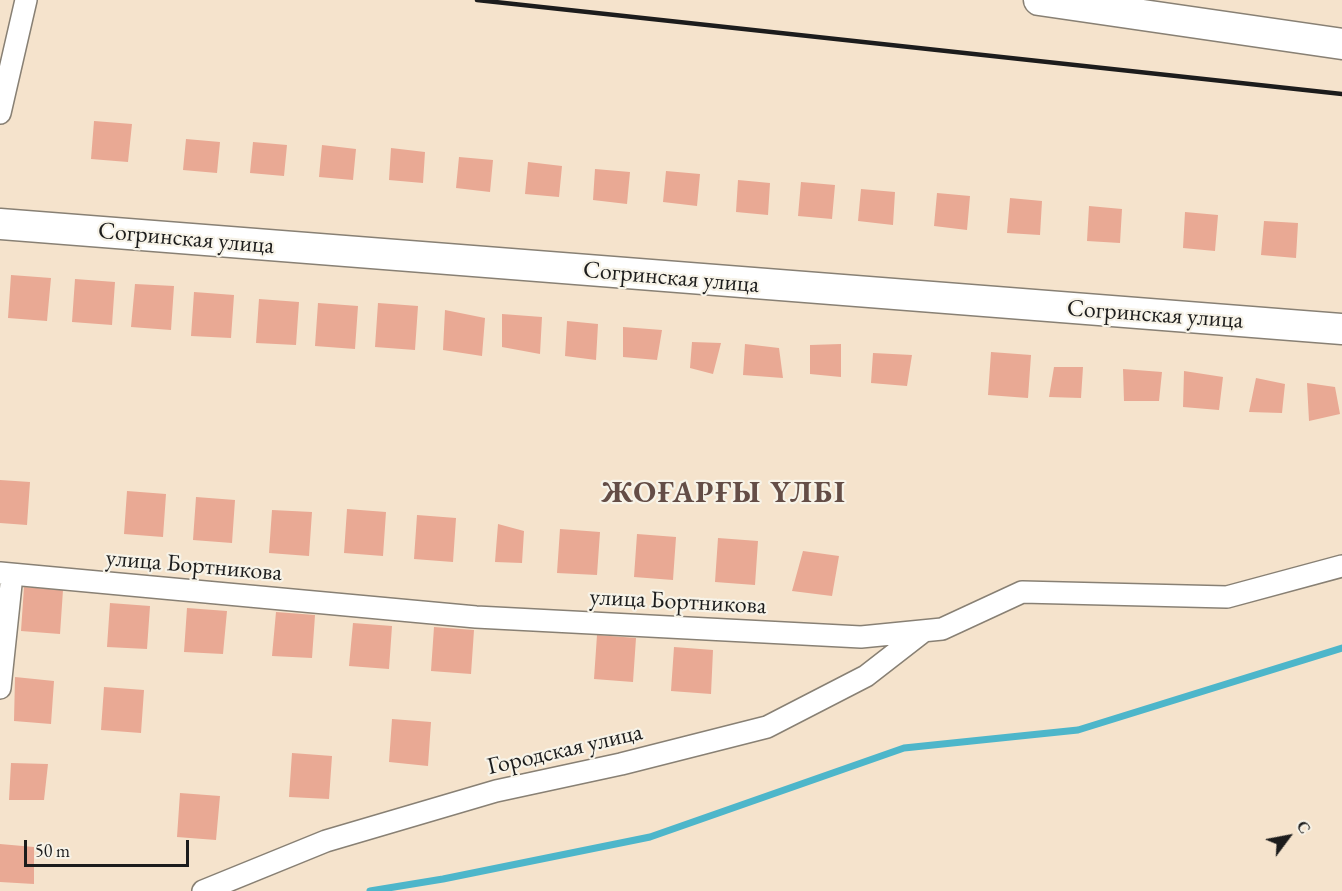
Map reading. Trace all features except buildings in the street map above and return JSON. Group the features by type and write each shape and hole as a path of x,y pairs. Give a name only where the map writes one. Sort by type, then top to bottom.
{"main road":[{"path":"1039,0 1342,44"},
{"name":"Согринская улица","path":"0,224 1342,329"}],"street":[{"path":"0,113 26,0"},
{"name":"улица Бортникова","path":"6,574 476,617 861,637 942,629 1022,592 1227,597 1342,566"},
{"path":"0,688 6,574"},
{"name":"Городская улица","path":"203,891 326,841 496,791 621,764 767,727 866,676 924,631"}],"waterway":[{"path":"370,891 443,879 650,837 904,748 1078,730 1342,648"}],"railway":[{"path":"477,0 1342,94"}],"district":[{"name":"ЖОҒАРҒЫ ҮЛБІ","path":"724,494"}]}
